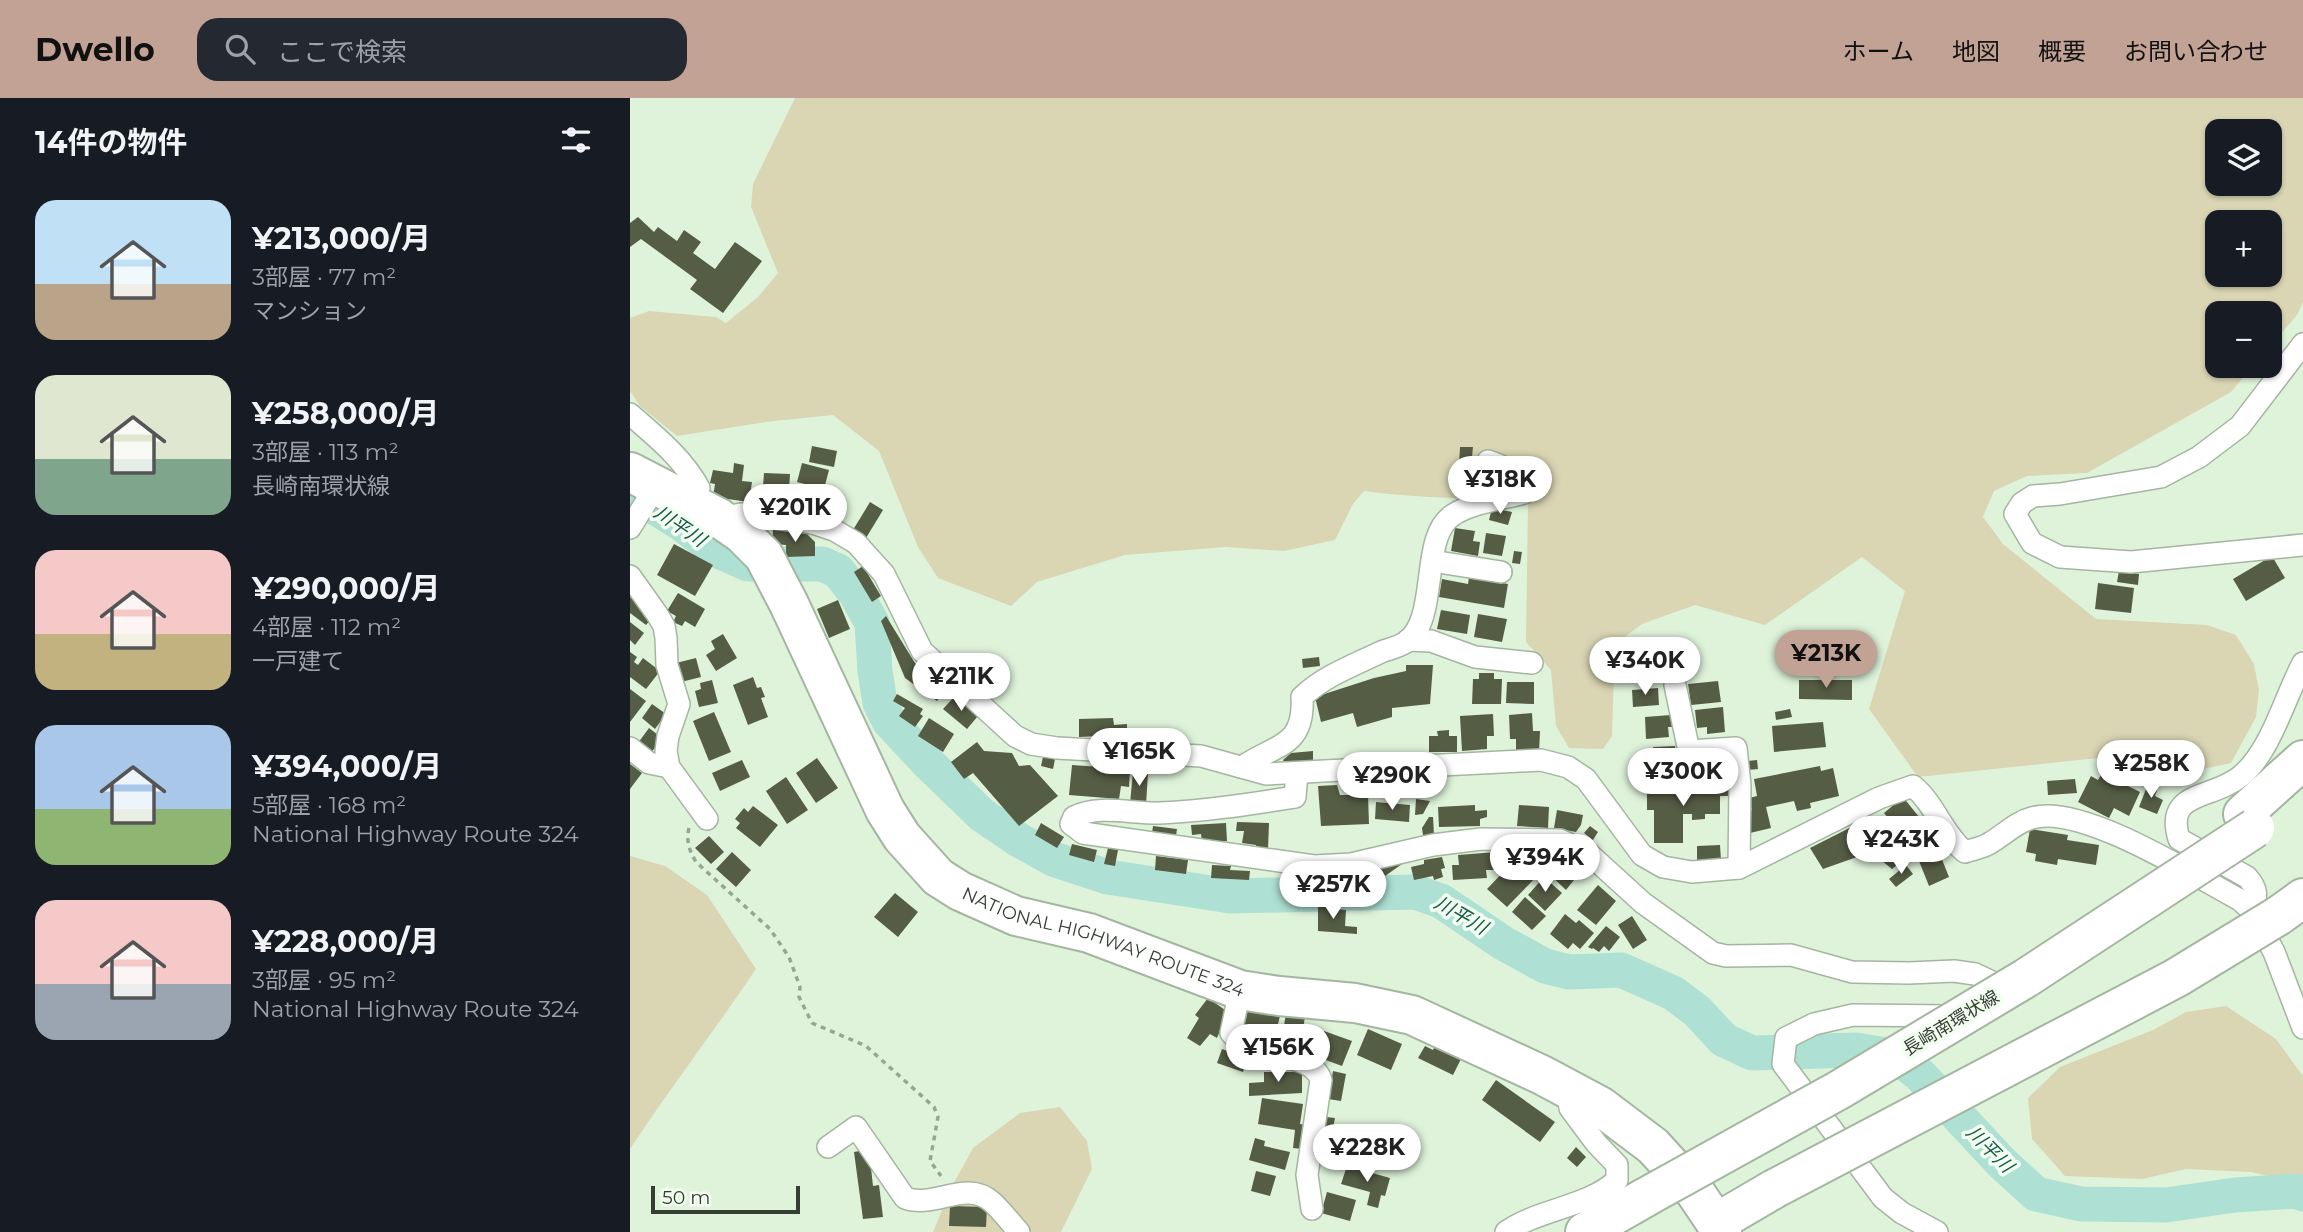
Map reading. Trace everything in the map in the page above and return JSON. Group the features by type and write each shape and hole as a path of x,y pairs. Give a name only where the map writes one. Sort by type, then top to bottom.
{"highway":[{"name":"NATIONAL HIGHWAY ROUTE 324","path":"643,479 707,511 741,534 764,556 885,810 901,836 938,877 960,891 1016,916 1089,933 1240,990 1355,1003 1412,1015 1478,1044 1600,1106 1653,1146 1695,1192 1719,1227"},
{"name":"長崎南環状線","path":"1585,1232 1839,1090 2026,978 2135,899 2278,807 2303,760"},
{"path":"1719,1227 1774,1189 2176,978 2278,908"}],"street":[{"path":"2303,344 2240,426 2199,457 2161,477 2033,496 2022,503 2015,514 2032,543 2060,557 2132,562 2303,545"},
{"path":"630,414 678,457 691,473 707,511 774,515 816,524 834,530 856,543 884,575 922,651 1015,736 1031,744 1097,751 1201,756 1266,774 1541,760 1568,768 1586,779 1642,855 1663,867 1692,872 1739,868 1879,798 1913,786 1922,793 1954,843 1965,852 1987,845 2022,822 2034,817 2050,816 2109,831 2142,846 2239,900 2278,908"},
{"path":"1408,640 1422,616 1440,531 1452,516 1469,507 1529,490 1521,478 1488,461"},
{"path":"630,528 643,479"},
{"path":"1432,561 1501,572"},
{"path":"630,576 664,626 667,665 679,704 668,736 666,751 669,768 701,810"},
{"path":"1242,768 1289,740 1299,729 1304,716 1303,697 1319,682 1408,640 1431,641 1475,657 1532,663"},
{"path":"2278,908 2257,897 2254,885 2247,877 2179,839 2175,826 2177,812 2186,801 2226,787 2243,775 2264,751 2303,663"},
{"path":"1675,685 1689,751 1736,748 1740,785 1739,868"},
{"path":"630,748 649,763 669,768"},
{"path":"1297,773 1295,797 1191,811 1081,813 1074,817 1071,824 1083,833 1314,866 1351,864 1433,845 1481,839 1560,840 1587,852 1643,903 1713,953 1726,956 1791,955 1852,972 1909,974 1954,971 1975,974 1992,982 1996,995 1995,1004 1975,1016 1853,1015 1814,1024 1786,1038 1783,1064 1883,1198 1902,1213 1937,1232"},
{"path":"2278,908 2274,952 2303,1028"},
{"path":"1240,990 1231,1033 1254,1050 1306,1063 1321,1080 1307,1175 1312,1209"},
{"path":"1506,1232 1520,1222 1609,1187 1616,1180 1617,1165 1596,1143 1570,1108 1567,1088"},
{"path":"828,1147 856,1127 905,1198 923,1202 964,1192 982,1196 991,1201 1018,1232"}],"path":[{"path":"701,810 687,837 689,849 696,862 769,929 789,957 800,987 799,997 812,1023 866,1046 934,1107 938,1116 930,1161 939,1175 946,1180"}],"shaded area":[{"path":"795,98 2303,98 2303,302 2297,315 2282,332 2282,301 2205,301 2205,378 2243,378 2231,392 2087,473 2027,476 1994,491 1983,517 2003,544 2096,619 2207,625 2236,635 2254,664 2259,690 2256,717 2231,763 2181,774 2098,758 1918,777 1869,709 1905,591 1862,557 1765,625 1695,605 1642,624 1615,644 1612,736 1603,749 1569,748 1556,726 1551,670 1526,642 1528,503 1507,501 1364,491 1353,504 1335,540 1284,551 1226,547 1125,555 1037,582 1011,606 938,578 918,547 879,451 833,415 765,422 677,436 640,406 630,391 630,318 649,311 716,317 726,323 758,297 778,273 751,207 753,184"},
{"path":"630,856 665,866 707,895 756,969 630,1149"},
{"path":"2226,1006 2276,1039 2303,1076 2303,1184 2251,1172 2186,1169 2142,1179 2065,1176 2032,1139 2028,1098 2060,1067 2153,1030 2186,1012"},
{"path":"1060,1107 1087,1141 1092,1169 1061,1232 933,1232 952,1186 973,1148 1020,1113"}],"building":[{"path":"638,217 654,232 658,227 677,241 684,230 701,242 693,253 715,269 735,242 762,261 723,313 690,289 697,280 641,239 630,247 630,223"},
{"path":"812,446 837,451 834,467 809,462"},
{"path":"1460,447 1473,447 1471,467 1459,467"},
{"path":"734,463 744,465 742,481 752,482 749,502 713,497 715,484 710,483 713,470 733,473"},
{"path":"802,463 829,470 824,489 797,482"},
{"path":"764,473 790,474 788,504 768,503 768,487 763,487"},
{"path":"801,493 819,497 816,511 798,507"},
{"path":"870,502 883,510 866,538 853,530"},
{"path":"1492,508 1512,512 1508,525 1489,520"},
{"path":"1455,528 1475,531 1473,541 1480,542 1478,556 1451,551"},
{"path":"773,530 807,534 815,542 815,556 786,557 786,545 772,544"},
{"path":"1486,533 1506,536 1502,556 1483,553"},
{"path":"674,544 713,565 695,596 657,575"},
{"path":"1514,551 1522,552 1520,564 1512,563"},
{"path":"2272,556 2285,578 2246,601 2233,579"},
{"path":"863,566 881,596 872,602 854,572"},
{"path":"2119,571 2139,574 2138,585 2117,582"},
{"path":"1469,577 1508,584 1504,608 1439,597 1442,579 1468,584"},
{"path":"2098,583 2134,588 2131,613 2095,609"},
{"path":"678,593 705,609 695,627 685,621 682,626 673,622 676,616 667,611"},
{"path":"630,597 654,616 646,625 630,613"},
{"path":"838,600 850,629 829,638 817,609"},
{"path":"1441,610 1470,615 1467,634 1437,629"},
{"path":"1478,614 1507,619 1502,642 1474,637"},
{"path":"886,616 915,663 947,687 937,701 905,678 881,621"},
{"path":"630,622 644,633 635,645 630,640"},
{"path":"723,634 737,658 716,671 706,655 715,649 711,641"},
{"path":"630,652 637,657 634,662 638,665 643,658 660,671 646,689 630,677"},
{"path":"1319,657 1320,666 1303,668 1302,659"},
{"path":"696,658 701,677 681,682 676,663"},
{"path":"1659,661 1659,671 1655,671 1655,678 1628,681 1626,664"},
{"path":"1406,665 1433,665 1430,704 1392,708 1392,717 1357,727 1353,713 1321,722 1315,697 1406,671"},
{"path":"1479,673 1494,673 1494,679 1502,679 1501,704 1472,704 1473,679 1479,679"},
{"path":"753,677 757,688 761,687 765,697 761,698 768,717 748,725 733,685"},
{"path":"712,680 718,703 699,707 695,691 701,689 700,683"},
{"path":"1799,680 1852,680 1852,700 1799,699"},
{"path":"1718,681 1721,702 1691,705 1688,684"},
{"path":"1507,682 1534,682 1534,704 1506,703"},
{"path":"1658,688 1659,705 1633,707 1632,690"},
{"path":"630,689 646,701 630,722"},
{"path":"897,694 923,709 920,714 923,716 915,727 899,716 905,708 893,701"},
{"path":"954,697 978,716 967,729 943,709"},
{"path":"652,704 666,714 655,729 642,718"},
{"path":"1723,707 1725,732 1707,734 1707,727 1697,728 1695,710"},
{"path":"1790,709 1792,717 1776,720 1775,712"},
{"path":"714,712 731,752 709,761 693,721"},
{"path":"1532,713 1533,731 1540,731 1539,753 1516,752 1516,739 1510,739 1509,715"},
{"path":"1493,714 1494,736 1487,736 1487,749 1462,751 1460,716"},
{"path":"1671,715 1669,737 1646,739 1645,717"},
{"path":"929,718 954,734 943,752 918,736"},
{"path":"1113,718 1114,725 1127,724 1127,738 1079,737 1079,719"},
{"path":"1823,722 1826,747 1774,752 1772,726"},
{"path":"649,728 662,738 651,753 638,743"},
{"path":"1449,730 1449,736 1457,736 1457,752 1429,752 1429,736 1438,736 1437,731"},
{"path":"977,742 984,751 1012,753 1019,766 1030,765 1058,796 1019,826 973,773 964,779 951,762"},
{"path":"1675,746 1677,767 1655,768 1653,747"},
{"path":"1313,751 1313,762 1285,764 1283,760 1291,753"},
{"path":"1043,757 1055,759 1053,769 1041,766"},
{"path":"817,758 838,788 816,803 796,773"},
{"path":"1726,758 1727,772 1687,773 1686,759"},
{"path":"742,760 750,777 720,791 712,773"},
{"path":"1757,760 1758,769 1748,770 1748,761"},
{"path":"630,764 642,773 630,789"},
{"path":"1072,765 1130,769 1129,787 1121,786 1119,799 1069,795"},
{"path":"1820,766 1821,771 1833,768 1839,796 1810,803 1811,808 1797,811 1794,801 1766,807 1771,828 1750,833 1747,814 1752,810 1749,798 1757,796 1754,779"},
{"path":"1133,771 1148,773 1146,805 1130,804"},
{"path":"2102,773 2140,792 2129,816 2114,808 2109,818 2078,802 2091,776 2098,780"},
{"path":"786,777 808,810 787,824 766,791"},
{"path":"2075,779 2077,793 2048,795 2047,781"},
{"path":"1730,784 1730,796 1720,796 1720,814 1705,814 1705,819 1692,820 1692,814 1683,814 1683,843 1654,843 1654,810 1647,810 1647,792 1666,792 1666,785"},
{"path":"2148,784 2158,787 2155,796 2163,800 2157,814 2139,807"},
{"path":"1337,785 1340,795 1368,795 1369,824 1321,826 1318,786"},
{"path":"1903,797 1931,832 1912,848 1884,813"},
{"path":"1416,799 1430,801 1423,814 1415,815"},
{"path":"1376,802 1410,805 1409,822 1375,819"},
{"path":"1475,805 1475,811 1487,810 1487,817 1480,819 1480,826 1439,827 1438,807"},
{"path":"1519,805 1549,807 1548,828 1517,826"},
{"path":"753,806 778,825 760,847 736,828 740,823 735,819 744,808 748,812"},
{"path":"1557,810 1583,815 1576,832 1554,828"},
{"path":"1873,816 1908,856 1892,869 1871,852 1823,869 1810,848"},
{"path":"1429,817 1433,817 1434,835 1423,835 1422,828"},
{"path":"1237,822 1269,823 1268,849 1242,843 1244,831 1236,831"},
{"path":"1041,823 1064,837 1057,848 1035,835"},
{"path":"1226,823 1227,841 1202,842 1201,834 1192,835 1191,825"},
{"path":"1153,826 1177,829 1176,836 1152,833"},
{"path":"1590,826 1598,832 1593,840 1584,833"},
{"path":"2030,829 2068,835 2067,840 2099,845 2096,865 2058,859 2057,865 2035,861 2036,854 2026,852"},
{"path":"709,836 724,852 711,864 695,848"},
{"path":"1072,844 1097,850 1094,862 1069,855"},
{"path":"1720,845 1721,860 1697,862 1697,846"},
{"path":"1108,848 1118,850 1115,866 1104,864"},
{"path":"1516,850 1533,851 1532,862 1515,861"},
{"path":"1555,851 1561,858 1564,855 1581,871 1566,890 1547,872 1550,869 1544,862"},
{"path":"732,852 751,870 736,887 716,869"},
{"path":"1496,852 1497,870 1486,870 1487,878 1453,880 1452,865 1459,865 1458,855"},
{"path":"1939,852 1949,877 1929,886 1919,861"},
{"path":"1156,856 1188,860 1186,874 1155,870"},
{"path":"1442,857 1445,868 1441,869 1443,877 1414,880 1411,867 1424,864 1424,860"},
{"path":"1404,858 1405,862 1385,876 1369,877 1369,867"},
{"path":"1212,865 1231,866 1230,870 1250,871 1249,880 1211,878"},
{"path":"1906,865 1913,874 1896,887 1889,879"},
{"path":"1509,866 1530,866 1539,874 1507,907 1487,889"},
{"path":"1544,877 1562,893 1545,911 1528,895"},
{"path":"1598,885 1616,901 1596,925 1577,910"},
{"path":"895,893 918,912 898,937 874,917"},
{"path":"1525,897 1546,916 1532,930 1512,912"},
{"path":"1318,905 1331,905 1331,909 1346,910 1345,926 1357,927 1357,934 1318,931"},
{"path":"1565,914 1576,923 1579,920 1594,933 1580,949 1573,943 1568,949 1550,934"},
{"path":"1632,916 1647,940 1633,949 1618,925"},
{"path":"1606,926 1620,937 1609,951 1604,946 1599,952 1588,947"},
{"path":"1208,998 1228,1012 1217,1038 1210,1034 1200,1046 1187,1038 1199,1018 1195,1015"},
{"path":"1248,1009 1280,1016 1277,1028 1284,1030 1281,1041 1243,1032"},
{"path":"1286,1013 1305,1016 1303,1030 1284,1026"},
{"path":"1368,1029 1402,1044 1391,1070 1357,1055"},
{"path":"1324,1031 1352,1041 1342,1066 1315,1056"},
{"path":"1437,1042 1463,1055 1453,1075 1418,1058 1425,1046 1433,1050"},
{"path":"1222,1049 1247,1058 1243,1072 1217,1063"},
{"path":"1333,1071 1346,1074 1341,1101 1328,1099"},
{"path":"1264,1072 1302,1072 1302,1093 1249,1096 1249,1083 1264,1082"},
{"path":"1496,1080 1555,1122 1540,1142 1482,1100"},
{"path":"1262,1098 1303,1104 1300,1124 1305,1125 1302,1149 1293,1148 1295,1130 1258,1124"},
{"path":"1326,1117 1335,1118 1331,1138 1323,1137"},
{"path":"1255,1138 1265,1141 1264,1146 1290,1152 1285,1170 1249,1160"},
{"path":"1576,1147 1586,1157 1577,1167 1567,1158"},
{"path":"865,1150 870,1159 873,1186 879,1185 883,1217 863,1219 854,1152"},
{"path":"1347,1166 1390,1178 1378,1208 1367,1205 1370,1192 1341,1184"},
{"path":"1256,1171 1276,1176 1270,1196 1251,1191"},
{"path":"1327,1192 1356,1200 1350,1221 1321,1213"},
{"path":"950,1206 987,1207 986,1227 949,1226"}],"waterway":[{"name":"川平川","path":"630,492 682,524 716,550 748,564 822,564 838,571 856,594 872,623 880,703 889,721 982,815 1053,859 1108,877 1230,896 1415,892 1441,901 1503,943 1545,966 1569,972 1621,970 1673,993 1697,1011 1724,1040 1752,1053 1856,1050 1897,1057 1920,1075 2002,1163 2036,1194 2081,1204 2166,1205 2235,1195 2296,1191 2303,1194"}]}
